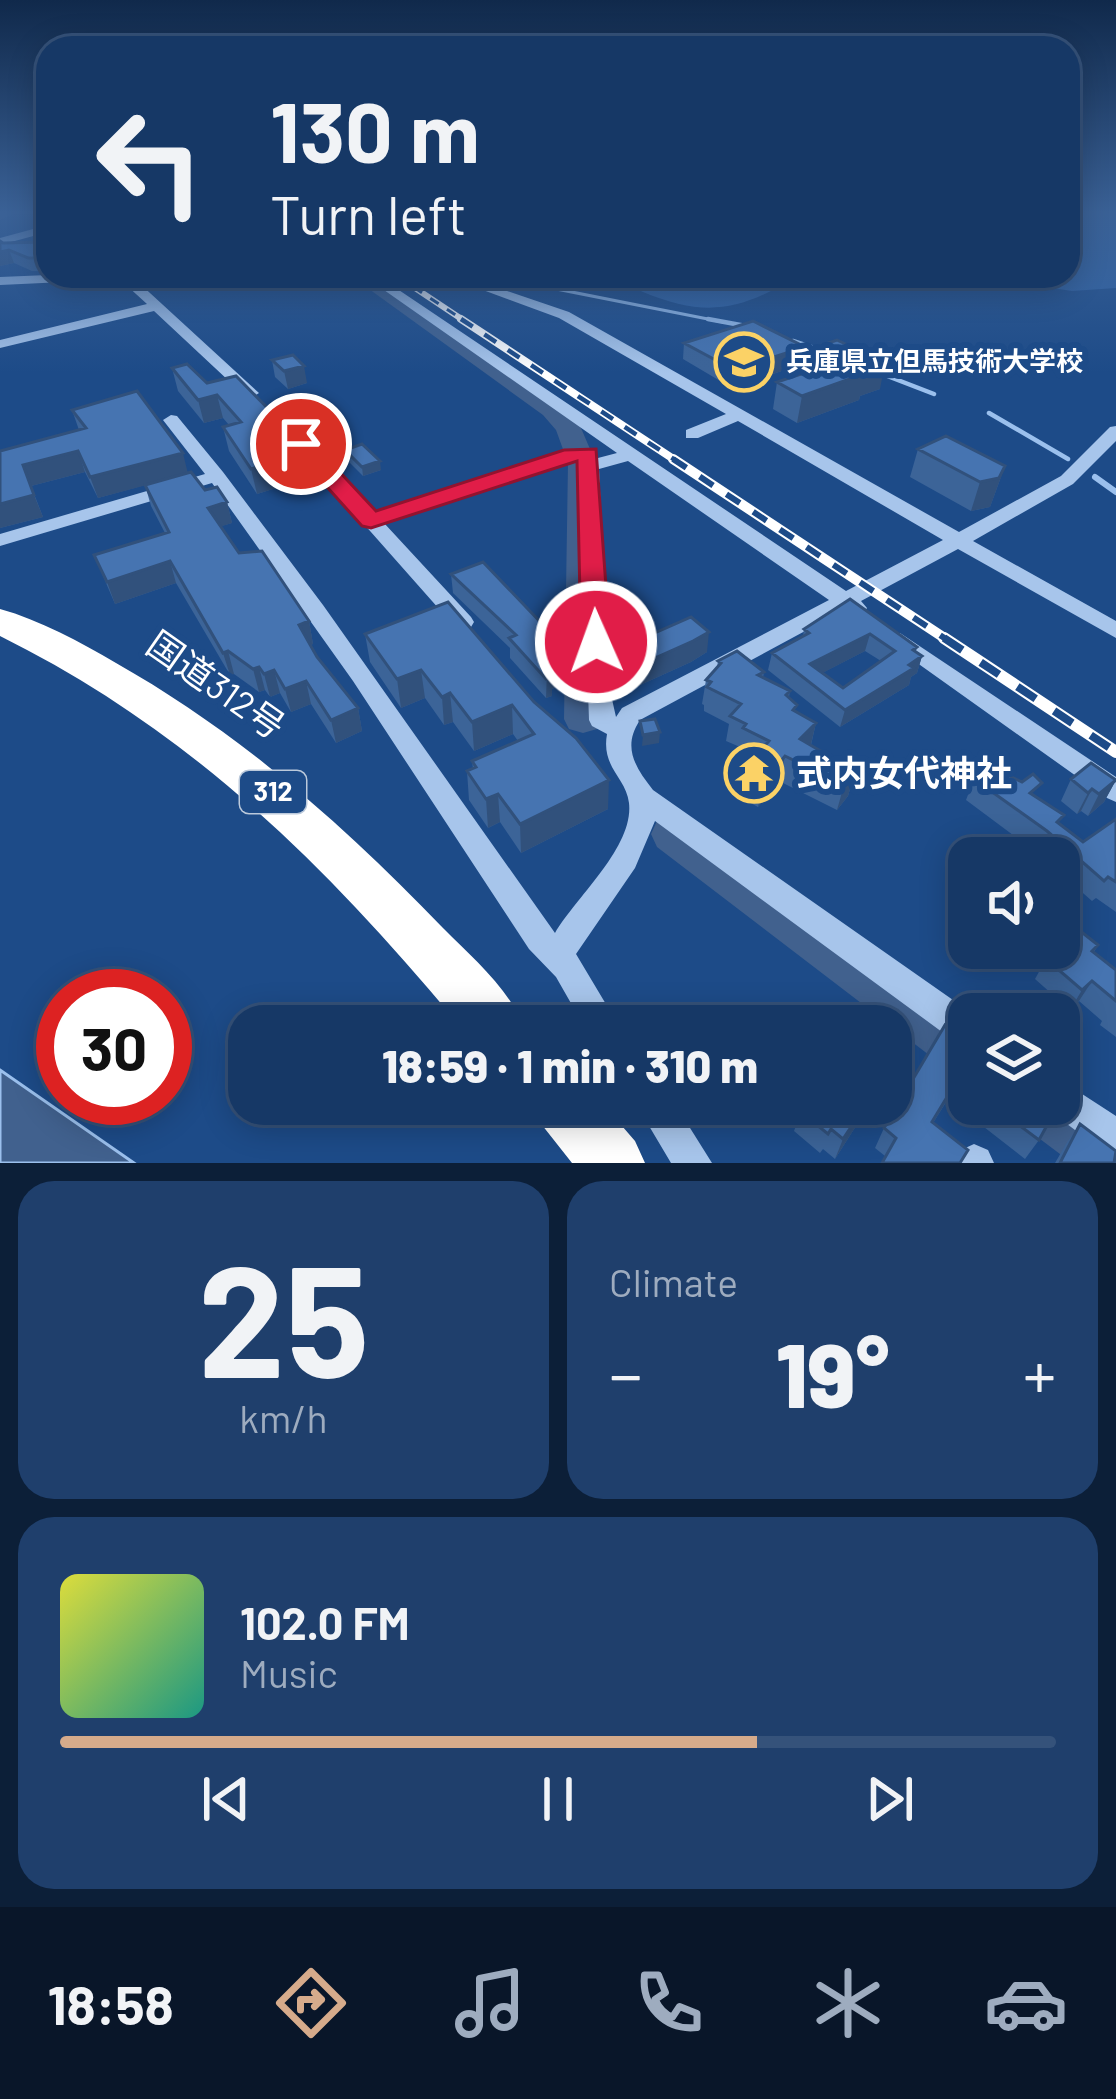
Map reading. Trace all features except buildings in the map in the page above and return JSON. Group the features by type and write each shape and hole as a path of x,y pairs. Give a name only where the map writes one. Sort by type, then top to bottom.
{"highway":[{"name":"国道312号","path":"0,621 83,661 230,755 355,869 477,1005"},
{"path":"580,1125 613,1163"}],"street":[{"path":"0,281 36,279"},
{"path":"138,288 257,400"},
{"path":"388,288 846,600 1116,791"},
{"path":"486,288 564,315 1116,631"},
{"path":"0,344 157,306"},
{"path":"274,414 476,638"},
{"path":"692,434 741,414"},
{"path":"171,420 217,476 382,706 540,939 560,952 590,1005"},
{"path":"948,1016 643,798 611,764 618,729 632,714 1066,480 1116,431"},
{"path":"371,520 582,458 632,454"},
{"path":"582,458 601,720 618,729"},
{"path":"0,540 217,476"},
{"path":"560,952 574,923 644,824 643,798"},
{"path":"1080,1111 1114,1133"},
{"path":"668,1125 693,1163"}],"shaded area":[{"path":"1080,265 1116,265 1116,288 1072,291 1052,288 1080,288"},
{"path":"636,288 777,288 715,308 663,299"},
{"path":"0,1070 36,1095 36,1125 79,1125 134,1163 0,1163"}],"waterway":[{"path":"378,288 552,410 568,428 582,463 583,719"},
{"path":"552,288 723,322"},
{"path":"708,319 746,326"},
{"path":"793,341 820,350"},
{"path":"877,372 934,394"},
{"path":"989,413 1068,459"},
{"path":"1095,477 1116,492"},
{"path":"673,834 948,1037"},
{"path":"1068,1125 1116,1160"}],"railway":[{"path":"415,288 466,322"},
{"path":"461,319 678,462"},
{"path":"673,459 949,641"},
{"path":"944,638 1116,752"}],"place":[{"name":"兵庫県立但馬技術大学校","path":"744,362"},
{"name":"式内女代神社","path":"754,773"}],"route":[{"path":"301,444 371,520 572,454 588,454 596,642"}]}
